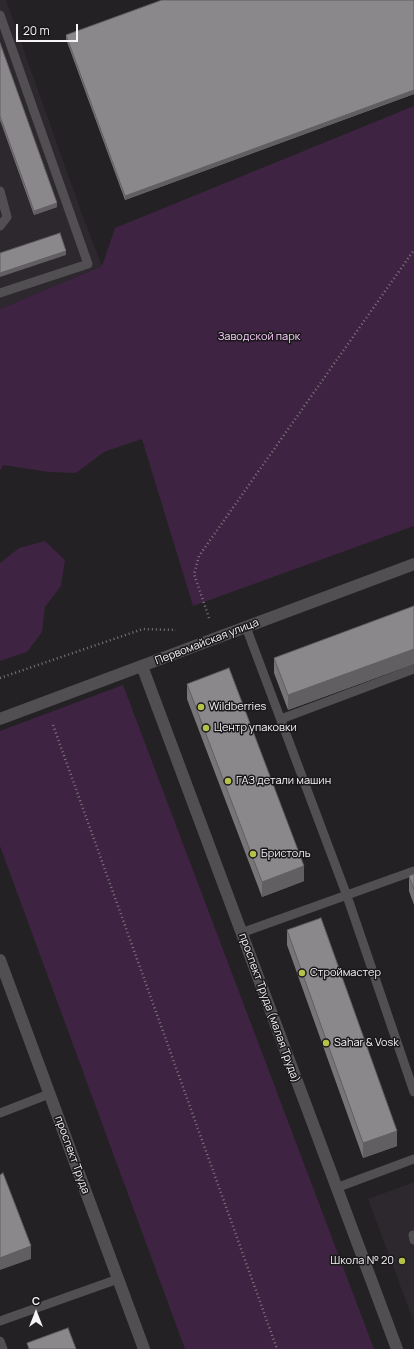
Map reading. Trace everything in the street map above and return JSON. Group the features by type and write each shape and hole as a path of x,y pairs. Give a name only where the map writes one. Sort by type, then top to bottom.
{"street":[{"name":"Первомайская улица","path":"0,719 414,564"},
{"name":"проспект Труда (малая Труда)","path":"142,666 397,1349"},
{"name":"проспект Труда","path":"0,960 144,1349"}],"lane":[{"path":"0,14 88,264 0,293"},
{"path":"0,191 7,217 0,226"},
{"path":"246,627 347,896 414,1092"},
{"path":"281,719 414,670"},
{"path":"241,933 414,871"},
{"path":"0,1113 49,1094"},
{"path":"336,1188 414,1159"},
{"path":"414,1235 414,1240"},
{"path":"0,1321 118,1279"},
{"path":"0,1341 3,1349"}],"path":[{"path":"209,618 194,574 199,556 414,250"},
{"path":"0,678 143,629 176,630"},
{"path":"53,725 277,1349"}],"shaded area":[{"path":"0,0 6,0 102,266 0,309"},
{"name":"Школа № 20","path":"414,1182 414,1323 368,1199"}],"green space":[{"name":"Заводской парк","path":"414,106 414,526 193,606 142,439 104,452 76,473 49,472 3,465 0,471 0,309 102,266 115,228"},
{"path":"45,541 65,560 61,586 45,607 42,632 27,652 0,661 0,563 19,548"},
{"path":"123,685 374,1349 185,1349 0,846 0,731"}],"building":[{"path":"162,0 414,0 414,90 125,196 66,35"},
{"path":"0,43 57,203 34,211 0,116"},
{"path":"60,233 66,251 0,273 0,253"},
{"path":"414,606 414,649 288,695 274,658"},
{"path":"229,668 304,866 262,882 187,684"},
{"path":"414,874 414,890 409,876"},
{"path":"321,918 397,1131 363,1143 287,930"},
{"path":"3,1173 31,1246 0,1258 0,1175"},
{"path":"68,1328 76,1349 29,1349 27,1343"}],"place":[{"name":"Wildberries","path":"201,707"},
{"name":"Центр упаковки","path":"206,728"},
{"name":"ГАЗ детали машин","path":"228,781"},
{"name":"Бристоль","path":"253,854"},
{"name":"Строймастер","path":"302,973"},
{"name":"Sahar & Vosk","path":"326,1043"},
{"name":"Школа № 20","path":"402,1261"}]}
